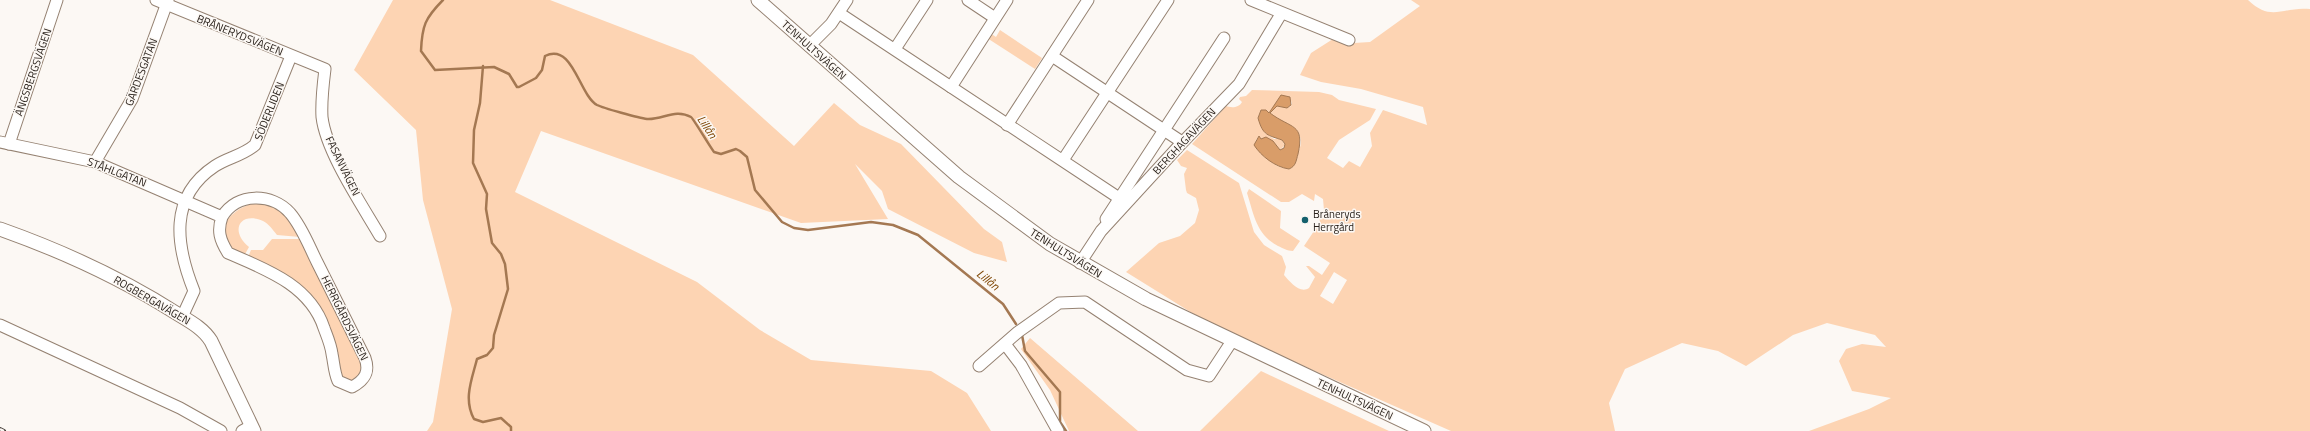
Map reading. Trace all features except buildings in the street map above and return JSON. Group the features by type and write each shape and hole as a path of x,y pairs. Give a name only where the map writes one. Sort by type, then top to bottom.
{"street":[{"name":"ÄNGSBERGSVÄGEN","path":"4,143 57,0"},
{"name":"BRÅNERYDSVÄGEN","path":"156,0 168,2 291,56 325,68"},
{"name":"TENHULTSVÄGEN","path":"758,0 973,189 1017,222 1080,263 1130,291 1232,341 1424,431"},
{"path":"809,46 831,24 847,0"},
{"path":"895,49 927,0"},
{"path":"968,0 995,18"},
{"path":"951,87 1007,0"},
{"path":"1007,125 1088,0"},
{"path":"1063,160 1108,94 1168,0"},
{"path":"1251,0 1281,14 1349,40"},
{"name":"GÄRDESGATAN","path":"95,162 132,99 168,2"},
{"path":"839,13 1007,125 1063,160 1118,198"},
{"name":"BERGHAGAVÄGEN","path":"1080,263 1101,231 1182,142 1239,84 1281,14"},
{"path":"1101,231 1108,214 1118,198 1224,38"},
{"name":"SÖDERLIDEN","path":"182,317 194,291 186,271 179,244 180,227 185,200 195,184 215,166 246,152 255,145 291,56"},
{"path":"1052,56 1182,142"},
{"name":"FASANVÄGEN","path":"325,68 322,94 322,118 326,131 343,171 380,236"},
{"name":"STÅHLGATAN","path":"4,143 95,162 185,200"},
{"name":"HERRGÅRDSVÄGEN","path":"254,198 274,202 282,206 295,219 365,358 368,366 367,373 359,384 352,387 338,381 324,325 309,302 296,288 276,274 228,253 220,236 218,226 222,217 234,203 240,200 254,198"},
{"path":"185,200 222,217"},
{"name":"ROGBERGAVÄGEN","path":"0,229 52,248 109,275 182,317 207,335 249,429"},
{"path":"979,366 1018,332 1060,303 1085,302 1187,370 1209,376 1232,341"},
{"path":"0,325 180,408 221,431"},
{"path":"1005,344 1021,365 1058,431"}],"shaded area":[{"path":"393,0 550,0 693,55 794,146 834,103 860,125 901,144 984,229 1002,242 1007,262 974,253 888,209 882,191 855,164 888,219 801,223 541,131 515,192 697,282 760,330 811,360 931,371 967,393 991,431 427,431 433,422 452,309 423,200 416,130 354,70"},
{"path":"1411,0 2248,0 2256,7 2264,11 2278,12 2310,9 2310,431 1809,431 1869,409 1891,398 1852,391 1839,361 1846,349 1862,344 1886,347 1875,335 1827,323 1793,335 1746,366 1718,351 1682,343 1625,369 1609,403 1615,431 1451,431 1213,326 1126,272 1159,243 1180,236 1195,223 1199,210 1196,198 1187,193 1184,174 1187,168 1181,166 1177,160 1187,150 1239,183 1254,232 1264,245 1282,256 1286,267 1284,275 1289,281 1299,288 1309,288 1315,277 1306,266 1309,266 1322,275 1330,263 1304,246 1320,222 1319,217 1324,210 1323,199 1315,194 1314,201 1302,194 1289,202 1281,202 1192,144 1226,106 1232,107 1241,104 1242,102 1239,99 1240,97 1246,96 1252,90 1319,92 1332,95 1339,100 1376,109 1370,120 1339,140 1327,158 1343,168 1349,161 1360,167 1372,146 1370,133 1383,110 1427,125 1423,107 1361,89 1321,82 1300,75 1311,53 1333,39 1354,43 1370,42 1420,6","holes":["1280,97 1290,97 1292,104 1290,107 1277,106 1273,109","1261,110 1266,110 1271,115 1291,126 1300,136 1301,142 1296,160 1290,169 1280,167 1270,161 1261,154 1255,146 1256,140 1259,136 1261,139 1273,142 1280,150 1285,145 1281,139 1274,139 1265,133 1258,118","1334,272 1347,280 1333,304 1320,296"]},
{"path":"1000,30 1042,58 1035,69 987,38 990,33 996,37"},
{"path":"1281,95 1290,97 1291,105 1287,108 1277,106 1270,113 1294,128 1300,137 1296,161 1289,169 1279,166 1269,160 1260,153 1254,145 1259,136 1261,139 1266,137 1273,141 1280,150 1284,148 1285,144 1282,140 1270,136 1264,132 1258,118 1261,110 1266,110 1269,113"},
{"path":"1249,189 1281,211 1280,228 1300,241 1293,251 1278,246 1260,230 1247,193"},
{"path":"254,203 270,206 282,213 300,237 277,235 269,225 263,221 248,219 240,224 239,229 243,241 249,247 244,256 229,247 223,236 223,229 226,223 235,212"},
{"path":"272,239 300,239 365,366 355,382 343,380 299,284 289,276 248,257 251,250 263,250"},
{"path":"1030,338 1138,431 1069,431 1050,390 1021,349"},
{"path":"1261,371 1389,431 1200,431"}],"waterway":[{"name":"Lillån","path":"443,0 428,17 422,35 421,51 435,70 494,67 509,74 517,87 519,87 536,78 542,70 545,56 555,54 562,56 569,63 585,91 597,105 621,113 647,119 674,114 685,115 691,117 714,152 721,154 736,149 740,151 747,157 755,190 782,222 794,228 808,230 871,222 893,225 918,235 1003,304 1016,324"},
{"path":"483,66 480,103 474,130 473,163 487,194 486,209 492,243 501,254 505,264 508,289 494,335 493,348 487,355 477,359 471,382 469,404 474,419 483,422 501,418 511,427 511,431"},
{"name":"Lillån","path":"1022,335 1025,351 1060,392 1060,422 1066,431"}],"railway":[{"path":"0,429 4,431"}],"place":[{"name":"Bråneryds Herrgård","path":"1305,220"}]}
